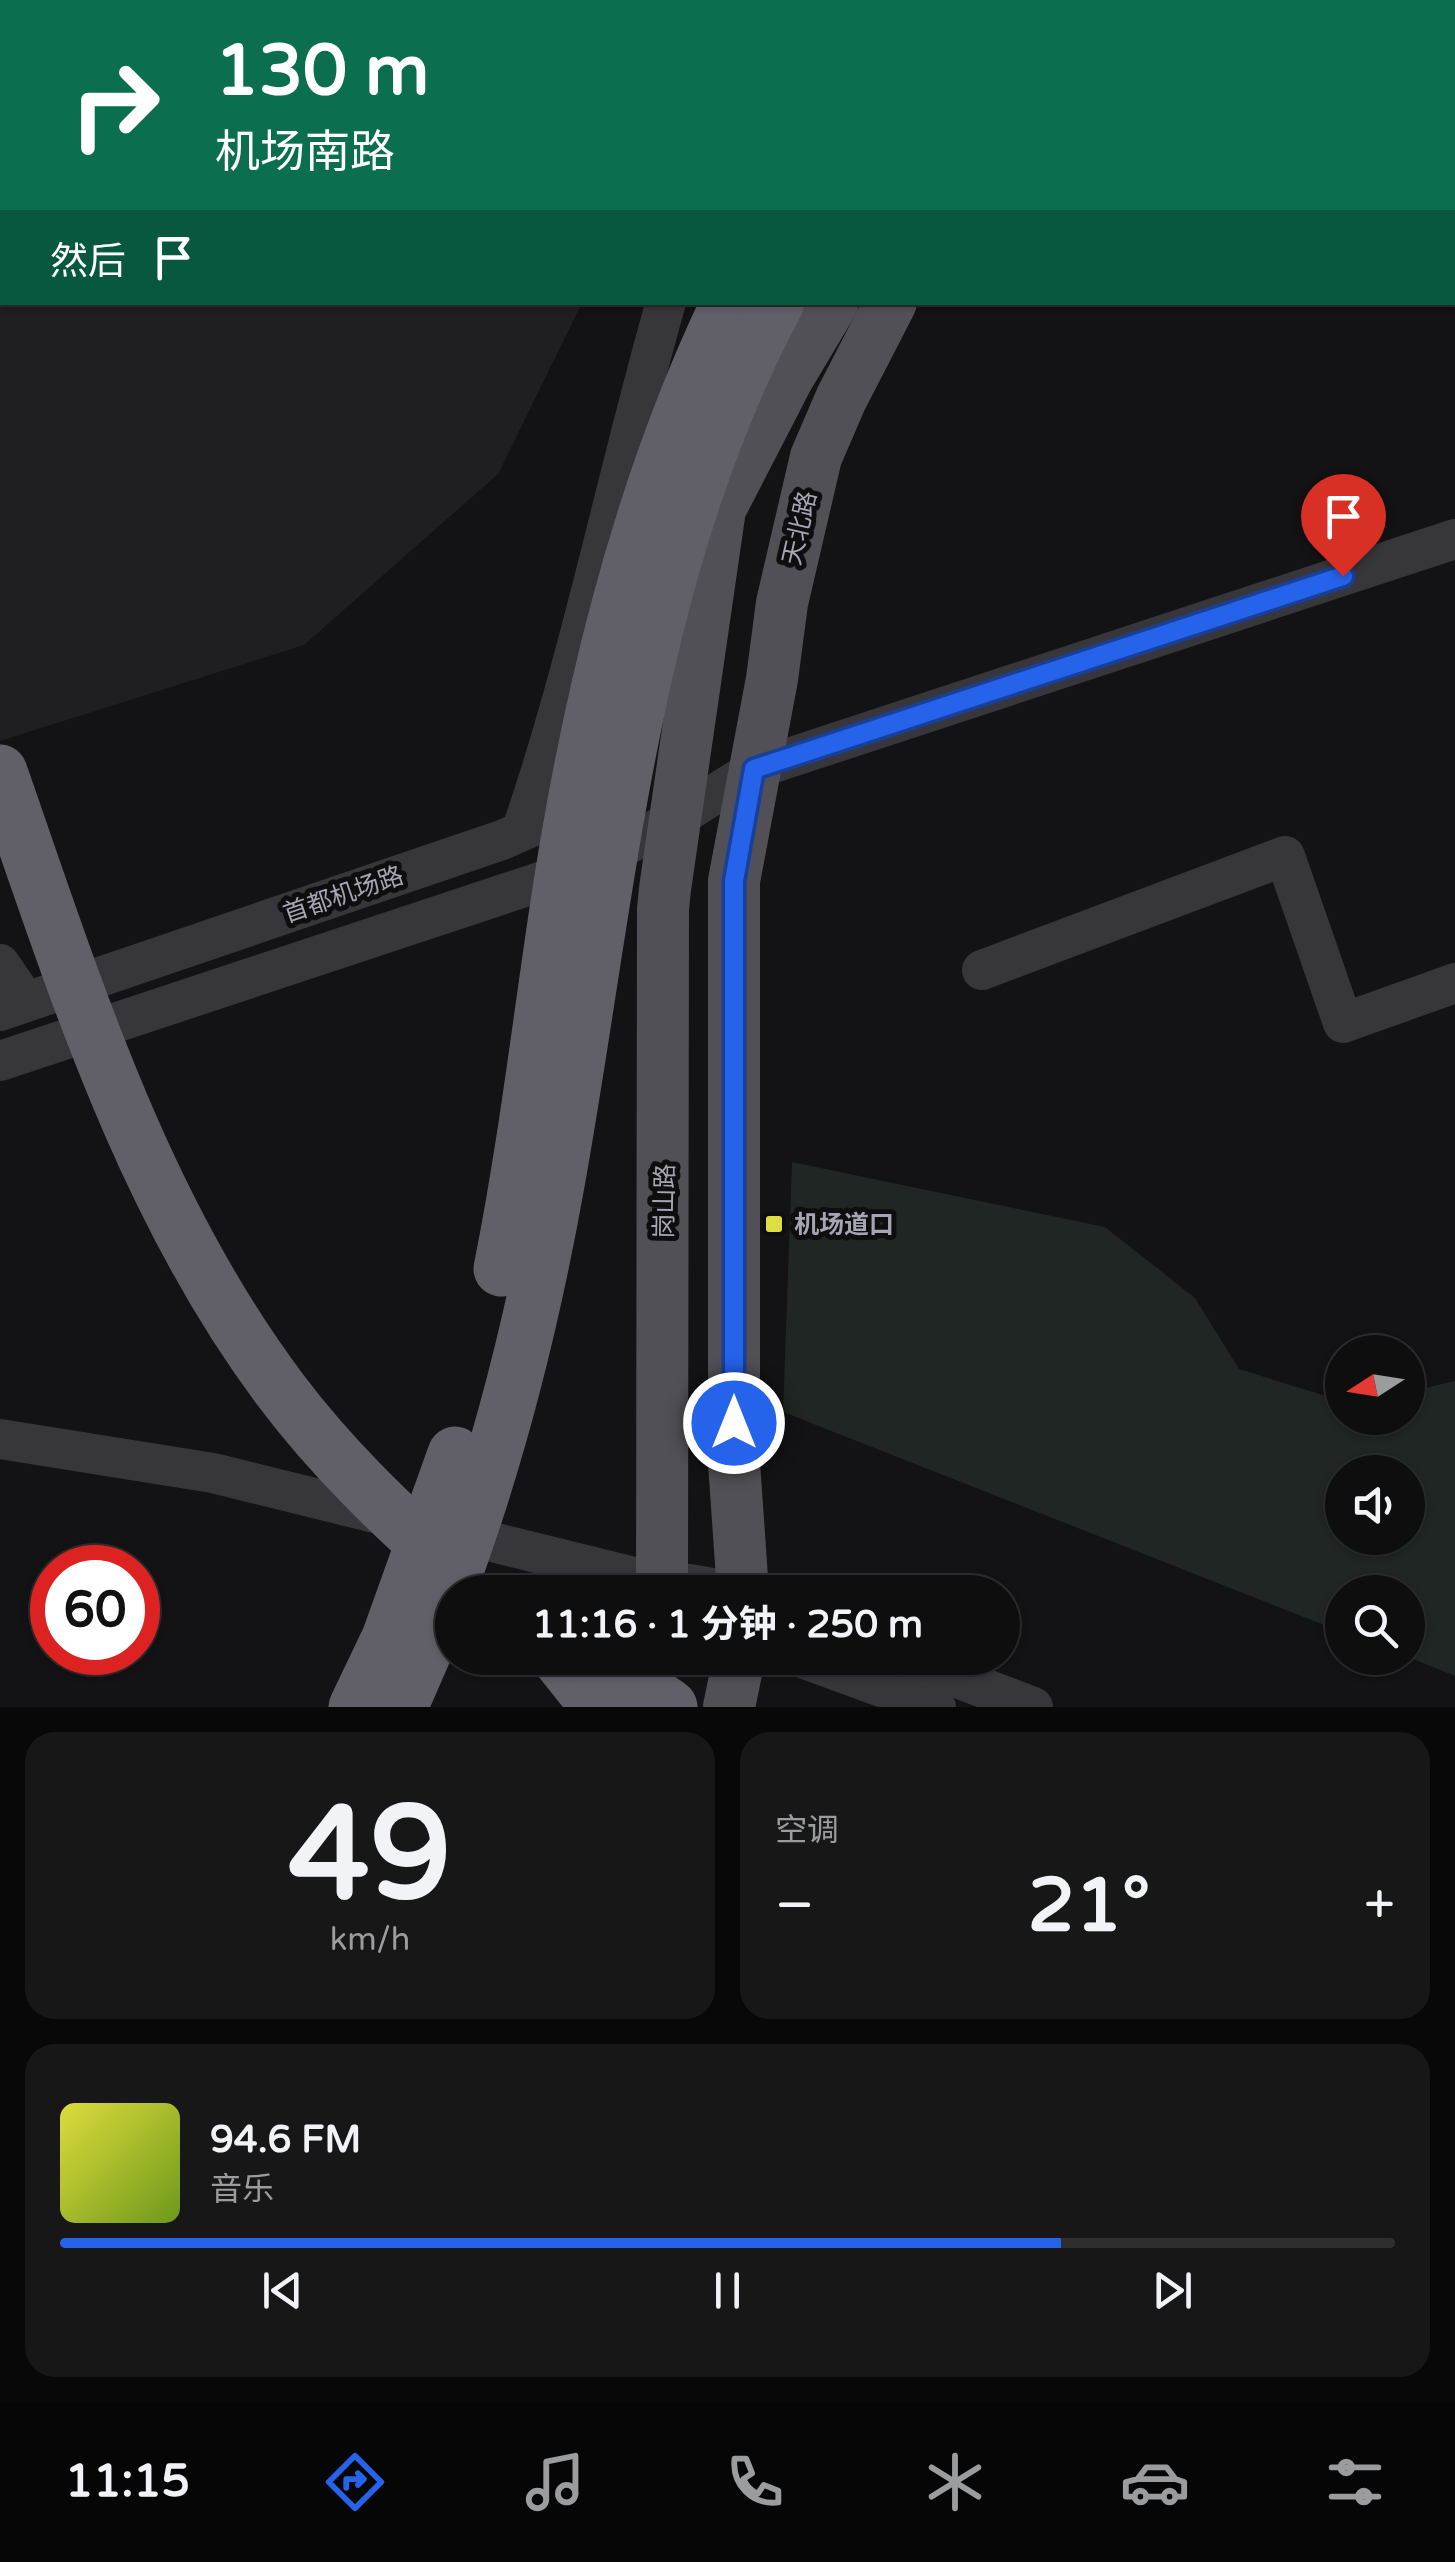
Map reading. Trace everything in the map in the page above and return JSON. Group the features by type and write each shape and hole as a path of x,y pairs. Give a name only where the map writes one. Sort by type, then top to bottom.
{"highway":[{"path":"356,1707 389,1638 418,1562 449,1474 475,1381 515,1199 566,856 630,561 678,420 731,305"},
{"path":"400,1707 465,1545 504,1420 532,1305 558,1182 618,798 666,585 715,434 745,362 775,305"},
{"path":"0,772 115,1092 182,1237 282,1392 377,1502 460,1575"},
{"path":"573,1675 598,1707"},
{"path":"623,1675 670,1707"}],"main road":[{"path":"682,764 720,509 738,432 732,305"},
{"path":"720,509 830,305"},
{"name":"天北路","path":"754,769 782,603 816,458 841,398 889,305"},
{"name":"岗山路","path":"665,1575 662,909 682,764"},
{"path":"741,1575 734,1462 734,881 754,769"},
{"path":"642,1707 650,1675"},
{"path":"729,1707 736,1675"}],"street":[{"path":"522,829 548,756 665,305"},
{"path":"682,764 754,769 1455,540"},
{"name":"首都机场路","path":"13,1007 502,840 682,764"},
{"name":"首都机场路","path":"0,1061 588,866 675,820 754,769"},
{"path":"982,970 1285,856 1342,1023 1455,984"},
{"path":"0,964 13,1007"},
{"path":"0,1439 213,1473 607,1575"},
{"path":"848,1675 936,1707"},
{"path":"949,1675 1032,1707"}],"shaded area":[{"path":"0,305 581,305 498,474 304,645 0,741"},
{"path":"792,1162 1105,1227 1195,1298 1239,1369 1325,1396 1325,1435 1425,1435 1425,1388 1455,1381 1455,1676 1425,1664 1425,1575 1325,1575 1325,1625 783,1412"}],"place":[{"name":"机场道口","path":"774,1224"}],"route":[{"path":"734,1423 734,881 754,769 1343,576"}]}
